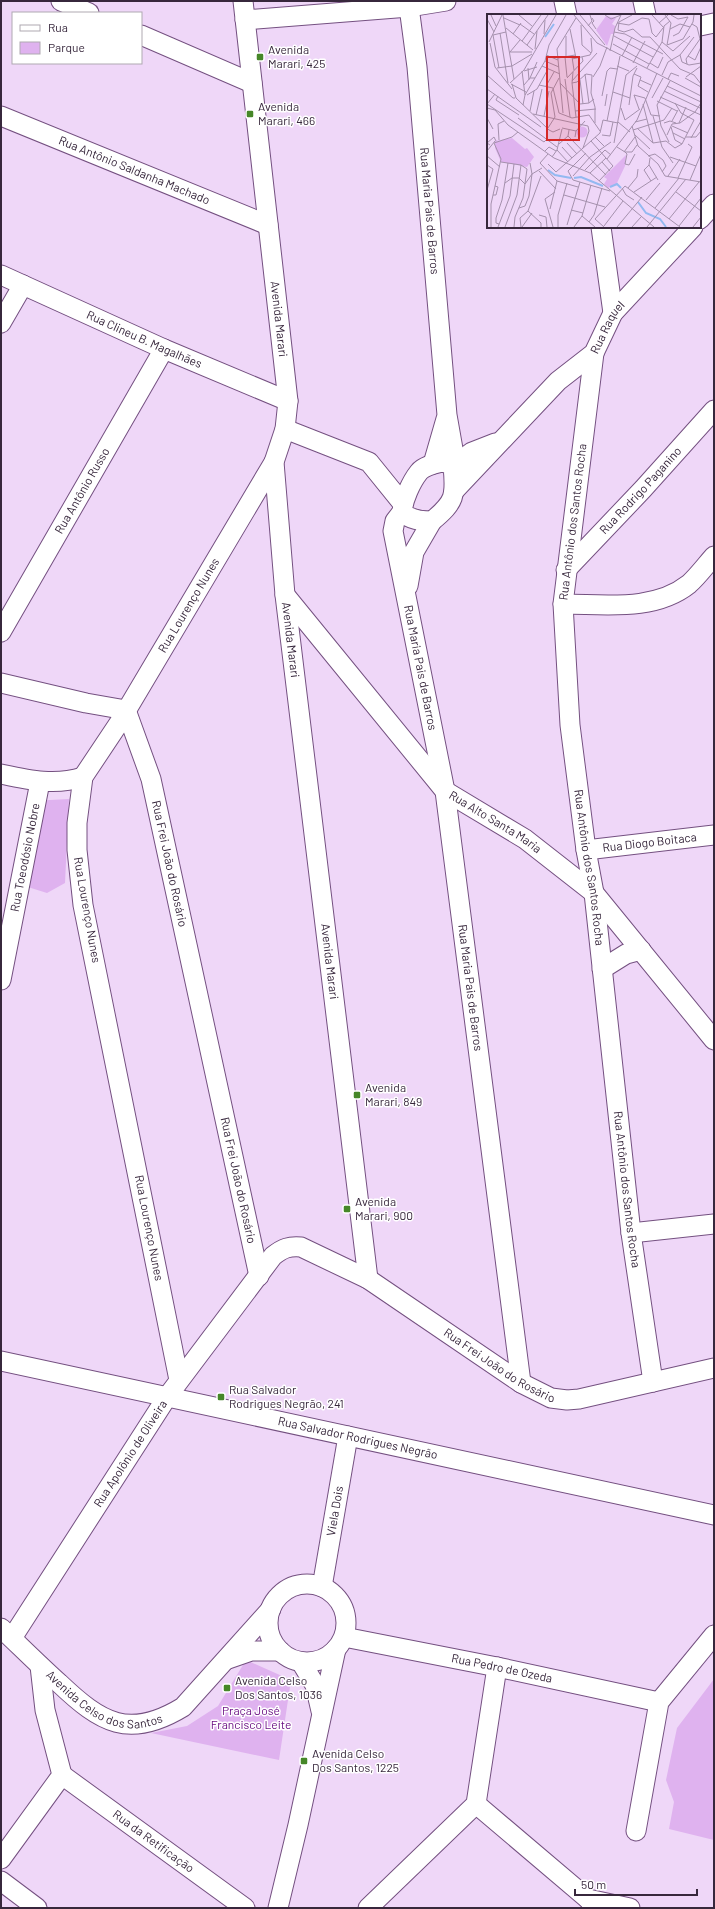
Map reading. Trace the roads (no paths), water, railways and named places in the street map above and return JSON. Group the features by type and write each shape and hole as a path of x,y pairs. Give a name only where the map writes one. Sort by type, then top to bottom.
{"street":[{"path":"61,1 87,12"},
{"name":"Avenida Marari","path":"243,1 288,401 285,429 274,462 285,595 368,1279"},
{"path":"564,1 567,14"},
{"path":"643,1 646,14"},
{"path":"245,20 409,7 441,2"},
{"name":"Rua Maria Pais de Barros","path":"409,7 417,67 447,415 445,465"},
{"path":"701,26 714,23"},
{"path":"142,35 252,83"},
{"name":"Rua Antônio Saldanha Machado","path":"1,116 268,225"},
{"path":"701,218 714,204"},
{"path":"600,228 613,313"},
{"name":"Rua Raquel","path":"454,491 558,381 594,353 613,313 692,228"},
{"name":"Rua Clineu B. Magalhães","path":"1,275 164,349 288,401"},
{"path":"1,323 23,284"},
{"name":"Rua Antônio Russo","path":"1,632 164,349"},
{"name":"Rua Antônio dos Santos Rocha","path":"594,353 563,604 570,725 586,850 594,893 630,1232 653,1382"},
{"name":"Rua Rodrigo Paganino","path":"566,570 643,490 714,410"},
{"path":"285,429 369,462 407,517 420,521 432,521 448,508 454,491 445,465 420,472 402,508"},
{"name":"Rua Raquel","path":"445,465 502,440"},
{"name":"Rua Lourenço Nunes","path":"180,1380 83,905 77,850 77,823 83,777 119,723 274,462"},
{"name":"Rua Maria Pais de Barros","path":"402,508 395,521 393,531 446,791 521,1383"},
{"name":"Rua Maria Pais de Barros","path":"407,595 414,552 432,521"},
{"path":"563,604 630,604 661,599 689,584 714,556"},
{"name":"Rua Alto Santa Maria","path":"285,595 446,791 525,839 594,893 714,1040"},
{"path":"1,683 126,710"},
{"name":"Rua Frei João do Rosário","path":"126,710 151,779 259,1276"},
{"path":"1,774 40,782 61,782 83,777"},
{"name":"Rua Toeodósio Nobre","path":"1,980 40,782"},
{"name":"Rua Diogo Boitaca","path":"586,850 714,835"},
{"path":"602,969 626,954 642,950"},
{"path":"630,1232 714,1224"},
{"name":"Rua Frei João do Rosário","path":"259,1276 273,1256 282,1249 291,1246 301,1247 317,1253 368,1279 521,1383 551,1398 568,1400 613,1392 714,1368"},
{"name":"Rua Apolônio de Oliveira","path":"6,1633 167,1397 259,1276"},
{"name":"Rua Salvador Rodrigues Negrão","path":"1,1361 714,1515"},
{"name":"Viela Dois","path":"322,1587 348,1436"},
{"path":"278,1908 340,1643 346,1628 343,1608 334,1596 322,1587 302,1585 292,1587 283,1592 276,1600 271,1609 268,1629 271,1639 280,1651 294,1660 301,1662 315,1661 325,1658 340,1643"},
{"name":"Avenida Celso dos Santos","path":"6,1633 83,1706 108,1721 131,1725 151,1723 167,1717 184,1707 271,1609"},
{"path":"636,1831 659,1702 714,1635"},
{"name":"Rua Pedro de Ozeda","path":"340,1643 496,1667 659,1702"},
{"name":"Avenida Celso dos Santos","path":"227,1660 251,1651 280,1651"},
{"path":"301,1662 315,1685 323,1716"},
{"path":"1,1859 62,1775 45,1710 40,1666"},
{"path":"368,1908 476,1804 496,1667"},
{"name":"Rua da Retificação","path":"62,1775 245,1908"},
{"path":"476,1804 592,1903 630,1908"},
{"path":"1,1881 37,1908"}],"place":[{"name":"Avenida Marari, 425","path":"260,57"},
{"name":"Avenida Marari, 466","path":"250,114"},
{"name":"Avenida Marari, 849","path":"357,1095"},
{"name":"Avenida Marari, 900","path":"347,1209"},
{"name":"Rua Salvador Rodrigues Negrão, 241","path":"221,1397"},
{"name":"Avenida Celso Dos Santos, 1036","path":"227,1688"},
{"name":"Avenida Celso Dos Santos, 1225","path":"304,1761"}],"park label":[{"name":"Praça José Francisco Leite","path":"251,1718"}]}
